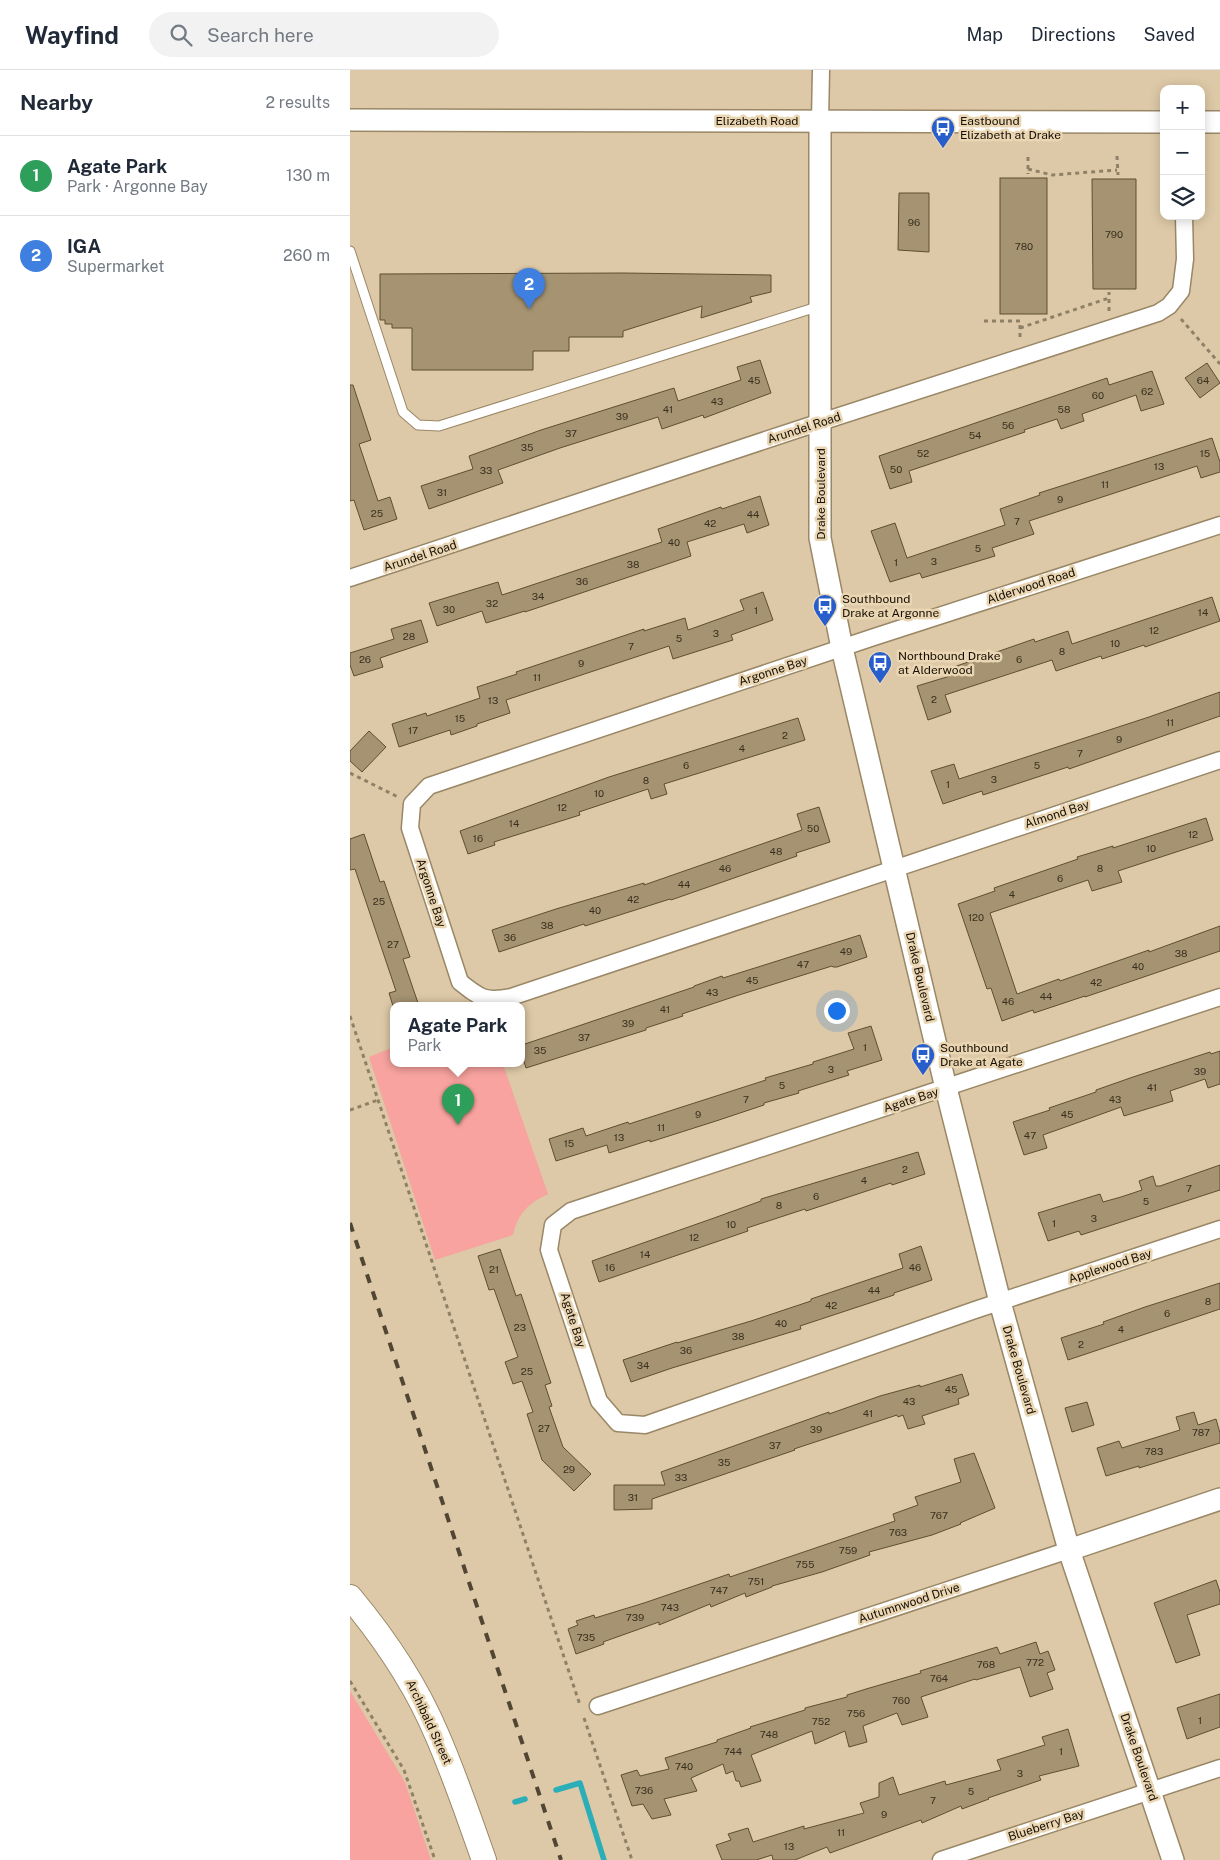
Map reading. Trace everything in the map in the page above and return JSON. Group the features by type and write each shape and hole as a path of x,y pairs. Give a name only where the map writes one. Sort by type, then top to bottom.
{"main road":[{"name":"Archibald Street","path":"350,1597 370,1620 406,1672 433,1725 484,1860"}],"street":[{"name":"Drake Boulevard","path":"821,70 820,538 842,648 894,869 946,1088 1000,1302 1069,1550 1173,1860"},
{"name":"Elizabeth Road","path":"350,120 1160,122"},
{"path":"1205,122 1220,122"},
{"path":"1169,306 1181,291 1185,259 1184,220"},
{"name":"Arundel Road","path":"350,578 1158,313 1169,306"},
{"name":"Alderwood Road","path":"842,648 1220,525"},
{"name":"Argonne Bay","path":"842,648 429,786 412,804 410,828 460,982 477,996 494,1000 511,997 894,869"},
{"name":"Almond Bay","path":"894,869 1220,760"},
{"path":"946,1088 1220,997"},
{"name":"Agate Bay","path":"946,1088 571,1211 553,1225 549,1250 599,1401 618,1423 645,1425 1000,1302"},
{"name":"Applewood Bay","path":"1000,1302 1220,1229"},
{"name":"Autumnwood Drive","path":"598,1706 1220,1499"},
{"name":"Blueberry Bay","path":"941,1860 1220,1768"}],"lane":[{"path":"350,251 403,412 418,425 439,426 820,306"}],"path":[{"path":"1117,156 1118,175"},
{"path":"1028,157 1028,174"},
{"path":"1028,169 1052,175 1117,170"},
{"path":"1020,328 1109,298"},
{"path":"1169,306 1220,364"},
{"path":"984,321 1020,321 1019,358"},
{"path":"350,773 412,804"},
{"path":"350,1016 632,1860"},
{"path":"350,1110 378,1100"},
{"path":"350,1682 404,1770 436,1860"}],"shaded area":[{"path":"390,1049 390,1067 504,1067 548,1194 535,1201 525,1210 515,1227 513,1235 435,1260 369,1057"},
{"path":"350,1691 405,1782 431,1860 350,1860"}],"building":[{"path":"1000,178 1047,178 1047,314 1000,314"},
{"path":"1092,179 1136,179 1136,289 1093,289"},
{"path":"899,193 929,193 929,252 898,250"},
{"path":"623,273 771,275 771,292 750,297 752,302 701,318 702,306 623,331 623,337 569,337 569,351 533,351 533,370 412,370 412,328 392,328 392,324 385,324 385,320 380,320 380,274"},
{"path":"760,360 771,393 704,418 703,415 662,429 658,417 560,448 498,470 503,483 429,509 421,486 473,469 469,456 541,430 674,388 678,401 741,380 737,367"},
{"path":"1207,363 1220,383 1200,398 1185,378"},
{"path":"1152,371 1164,404 1141,411 1136,395 1082,414 1084,421 1061,429 1057,419 1024,430 1025,432 909,471 912,482 890,489 879,456 1107,378 1109,385"},
{"path":"350,385 353,385 371,440 359,444 378,501 390,497 397,519 364,530 354,500 350,501"},
{"path":"1212,438 1220,462 1220,472 1201,478 1197,466 1029,521 1034,534 992,548 995,556 922,578 920,573 890,582 871,531 895,523 907,558 1005,525 1000,509 1040,495 1039,493"},
{"path":"760,496 769,525 747,533 744,524 687,542 691,556 525,612 486,623 482,611 437,626 429,603 498,582 502,595 662,542 658,529 721,507 722,509"},
{"path":"763,592 773,620 731,635 733,640 673,659 669,646 506,700 510,713 477,724 477,726 451,735 450,730 399,747 392,724 426,713 427,716 480,698 477,687 644,629 644,631 685,618 688,630 744,610 740,600"},
{"path":"1212,597 1220,621 1145,647 1144,645 1102,659 1101,656 1056,671 1052,660 945,695 951,712 928,720 917,686 950,676 948,669 1034,639 1035,642 1068,631 1072,644"},
{"path":"421,620 428,642 380,658 383,667 354,676 350,665 350,653 394,639 391,629"},
{"path":"1220,692 1220,716 1069,769 1068,767 983,795 982,791 943,804 931,771 954,764 959,779"},
{"path":"798,718 805,740 664,784 667,794 651,799 648,789 579,812 580,815 494,842 495,845 468,854 460,831 609,777"},
{"path":"369,731 386,747 362,772 350,761 350,751"},
{"path":"819,807 830,842 796,853 797,856 671,900 585,926 584,924 499,952 492,930 644,883 644,885 802,830 797,814"},
{"path":"1206,818 1213,840 1118,871 1122,882 1092,891 1088,880 990,913 1017,994 1149,950 1149,952 1220,926 1220,951 1085,997 1034,1013 1033,1010 1002,1021 991,988 987,989 958,904 995,891 994,888 1078,859 1077,857 1113,846 1113,848"},
{"path":"364,834 380,882 384,881 410,957 403,959 418,1002 392,1002 389,993 396,991 355,869 350,870 350,839"},
{"path":"860,935 867,957 739,995 682,1014 683,1016 646,1028 646,1030 526,1068 525,1044 722,976 723,978"},
{"path":"871,1026 882,1060 847,1071 849,1075 650,1142 650,1140 609,1153 607,1145 556,1161 549,1139 583,1128 586,1136 628,1122 629,1124 766,1080 765,1078 813,1064 813,1062 854,1049 848,1033"},
{"path":"1220,1051 1220,1084 1208,1088 1205,1079 1170,1091 1173,1101 1124,1116 1121,1107 1043,1135 1047,1148 1024,1155 1013,1122 1050,1110 1049,1108 1133,1077 1210,1052 1211,1054"},
{"path":"918,1152 925,1174 747,1228 748,1231 599,1282 592,1261 761,1201 761,1199"},
{"path":"1220,1165 1220,1190 1081,1235 1079,1231 1048,1241 1038,1213 1100,1194 1103,1202 1121,1197 1142,1190 1139,1181 1153,1176 1156,1186 1160,1186"},
{"path":"921,1246 932,1280 894,1293 894,1295 800,1326 801,1329 631,1382 623,1360 751,1321 903,1268 899,1254"},
{"path":"500,1249 516,1296 521,1294 551,1383 545,1385 552,1406 549,1407 563,1447 591,1474 574,1491 542,1460 527,1414 533,1412 522,1381 513,1384 505,1362 518,1357 494,1289 489,1290 478,1256"},
{"path":"1220,1283 1220,1309 1068,1360 1061,1338 1104,1324 1103,1322 1145,1307"},
{"path":"962,1374 969,1395 958,1399 959,1404 922,1416 925,1424 908,1429 903,1415 898,1417 897,1415 652,1499 652,1509 614,1510 614,1485 665,1485 661,1472 829,1412 829,1414 880,1396 920,1385 920,1387"},
{"path":"1087,1402 1094,1425 1072,1432 1065,1408"},
{"path":"1194,1412 1198,1425 1216,1419 1220,1433 1220,1443 1106,1476 1097,1448 1119,1441 1122,1448 1180,1430 1176,1417"},
{"path":"974,1453 995,1508 932,1535 869,1552 870,1555 822,1572 772,1586 746,1597 745,1593 711,1607 710,1604 659,1625 659,1622 576,1654 568,1629 578,1625 576,1621 594,1615 595,1618 644,1603 729,1574 730,1577 895,1521 893,1514 918,1505 915,1497 961,1482 954,1459"},
{"path":"1216,1580 1220,1592 1220,1604 1187,1615 1200,1655 1176,1663 1154,1603"},
{"path":"1036,1642 1040,1654 1048,1651 1055,1670 1047,1673 1053,1689 1030,1697 1020,1667 975,1679 921,1697 928,1717 902,1725 897,1713 863,1726 867,1742 849,1747 845,1731 815,1744 812,1731 751,1755 761,1781 741,1787 739,1781 736,1781 733,1771 726,1774 723,1764 691,1778 697,1791 664,1799 671,1815 652,1819 643,1804 632,1806 621,1775 637,1770 640,1776 669,1769 665,1758 717,1742 717,1740 750,1727 997,1647 1000,1654"},
{"path":"1220,1694 1220,1727 1187,1739 1177,1708"},
{"path":"1068,1729 1079,1766 1039,1776 1041,1780 962,1809 961,1806 922,1823 921,1820 830,1853 827,1847 795,1860 773,1860 772,1855 756,1860 722,1860 716,1845 731,1840 728,1834 748,1828 753,1842 804,1826 804,1829 864,1813 860,1803 879,1797 879,1783 893,1777 899,1795 945,1781 946,1785 1001,1770 997,1760 1045,1745 1042,1737"}],"waterway":[{"path":"556,1790 580,1783 604,1860"},
{"path":"515,1802 525,1799"}],"railway":[{"path":"350,1223 561,1860"}],"place":[{"name":"Eastbound Elizabeth at Drake","path":"943,149"},
{"name":"IGA","path":"529,309"},
{"name":"Southbound Drake at Argonne","path":"825,627"},
{"name":"Northbound Drake at Alderwood","path":"880,684"},
{"name":"Southbound Drake at Agate","path":"923,1076"},
{"name":"Agate Park","path":"458,1125"}]}
